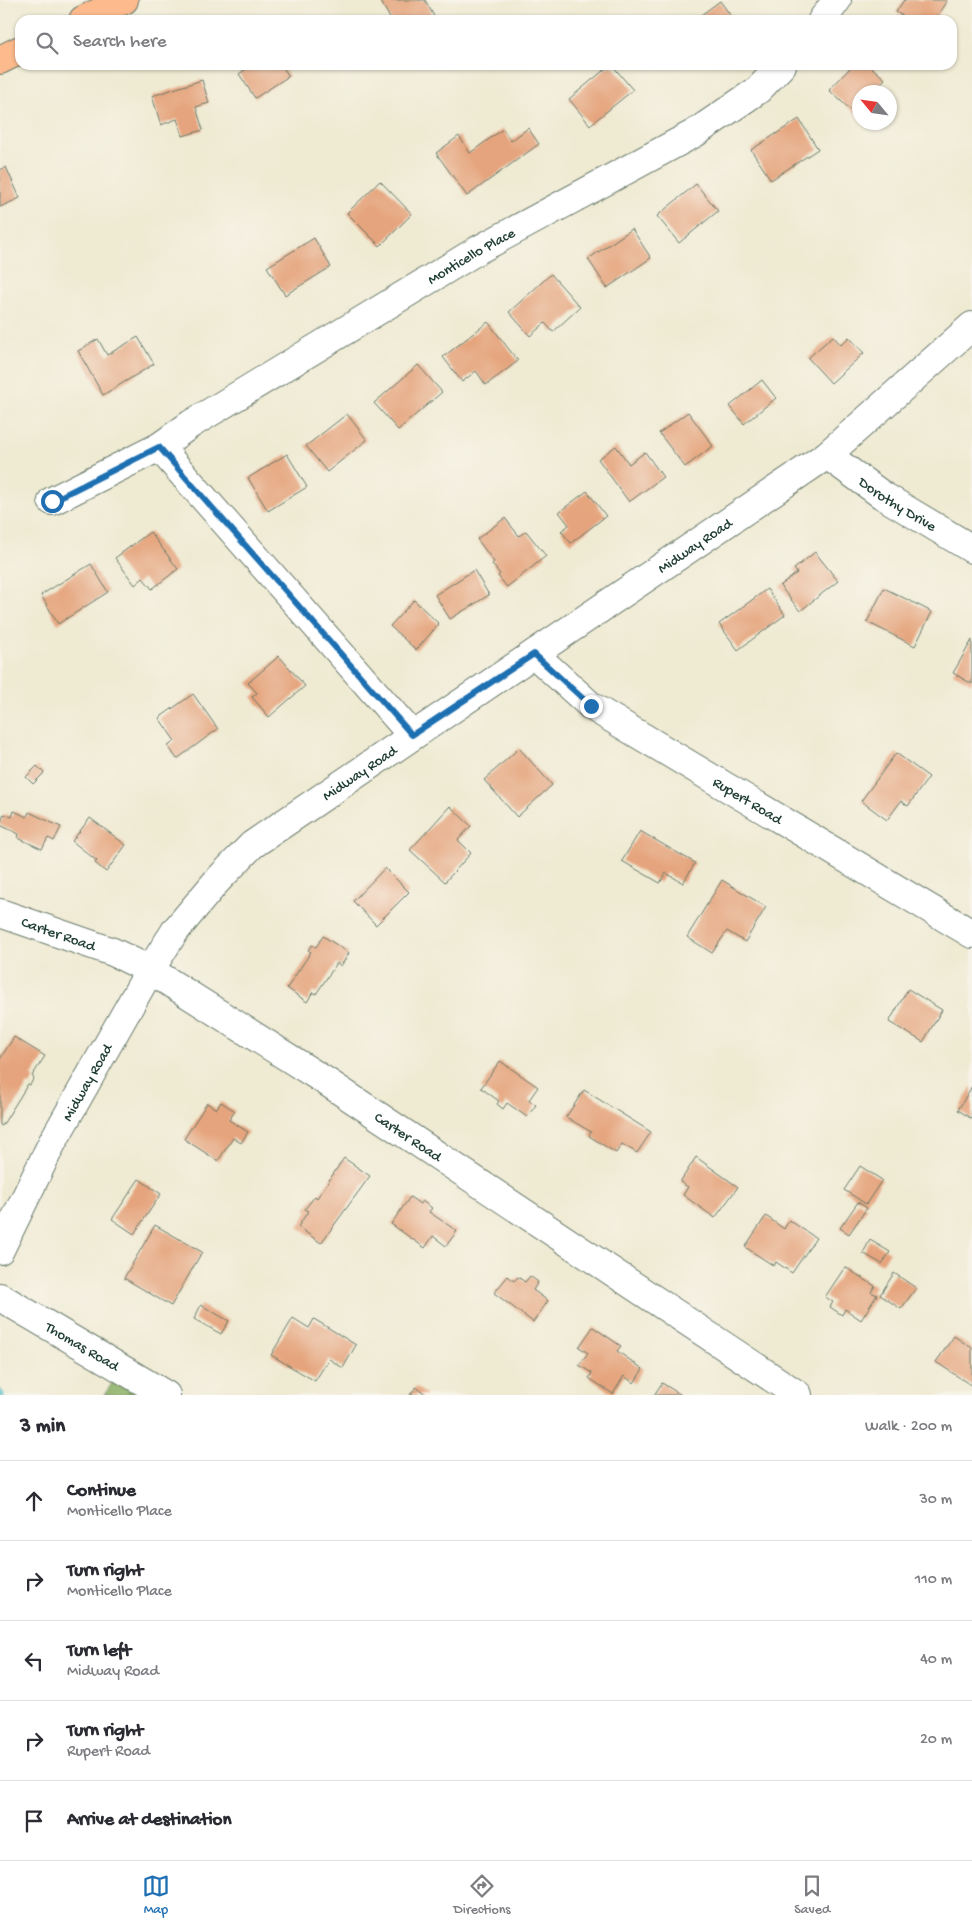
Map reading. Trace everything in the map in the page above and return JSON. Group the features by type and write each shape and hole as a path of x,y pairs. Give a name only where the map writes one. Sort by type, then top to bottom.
{"main road":[{"path":"0,60 15,52"}],"street":[{"path":"826,15 837,0"},
{"name":"Monticello Place","path":"52,501 159,447 191,424 478,250 695,133 758,90 777,70"},
{"name":"Midway Road","path":"0,1250 52,1144 150,970 175,931 216,882 252,845 827,454 972,326"},
{"path":"159,447 412,735"},
{"name":"Dorothy Drive","path":"827,454 882,495 972,549"},
{"name":"Rupert Road","path":"534,654 591,706 972,934"},
{"name":"Carter Road","path":"0,913 113,952 150,970 330,1084 798,1395"},
{"name":"Thomas Road","path":"0,1297 166,1395"}],"green space":[{"path":"120,1372 159,1395 104,1395"}],"building":[{"path":"380,0 425,0 433,15 388,15"},
{"path":"904,0 947,0 938,15 901,15 896,12"},
{"path":"720,1 730,15 701,15"},
{"path":"245,70 285,70 289,76 255,98 239,74"},
{"path":"604,70 616,70 633,90 590,125 569,99"},
{"path":"848,70 875,70 885,79 879,85 852,85 852,111 829,90"},
{"path":"202,80 209,103 196,107 203,130 183,136 177,119 161,125 152,96"},
{"path":"799,119 818,149 771,180 751,150"},
{"path":"528,128 539,144 467,196 436,153 459,136 470,153 503,129 511,141"},
{"path":"6,167 20,198 0,207 0,170"},
{"path":"380,181 412,214 380,246 347,213"},
{"path":"696,184 718,211 679,243 657,216"},
{"path":"632,229 651,258 607,288 588,259"},
{"path":"314,238 331,267 285,295 267,267"},
{"path":"551,274 580,307 553,332 545,323 530,336 509,312"},
{"path":"488,322 518,361 486,385 476,371 462,382 443,357"},
{"path":"833,336 841,345 849,337 864,353 831,383 808,358"},
{"path":"138,337 154,364 103,395 78,351 98,339 107,355"},
{"path":"418,365 442,392 398,430 374,403"},
{"path":"762,380 776,398 744,424 730,406"},
{"path":"688,412 713,446 685,467 659,433"},
{"path":"347,414 367,440 327,472 306,446"},
{"path":"616,446 629,464 645,452 663,477 629,502 598,459"},
{"path":"287,454 307,487 268,511 248,478"},
{"path":"587,491 606,516 571,543 561,531 569,525 559,512"},
{"path":"505,518 519,536 526,531 546,556 507,587 498,576 500,574 492,564 494,562 477,539"},
{"path":"150,532 178,569 152,589 143,578 135,585 115,558"},
{"path":"815,552 838,581 800,611 780,586 797,573 794,569"},
{"path":"91,564 108,592 58,624 41,595"},
{"path":"474,570 489,595 450,619 435,595"},
{"path":"884,588 932,612 915,646 867,622"},
{"path":"767,589 785,615 738,650 719,624"},
{"path":"414,600 439,624 416,650 390,626"},
{"path":"972,640 972,684 953,673"},
{"path":"279,656 305,686 269,717 252,697 257,693 248,683"},
{"path":"193,694 218,729 177,759 168,746 175,741 159,718"},
{"path":"519,748 552,785 517,817 484,780"},
{"path":"896,753 929,777 908,806 901,801 887,820 861,801"},
{"path":"37,766 44,773 33,784 26,777"},
{"path":"450,806 471,826 458,840 471,853 445,882 410,850"},
{"path":"14,811 27,817 29,812 61,827 54,841 48,838 42,849 18,838 19,834 0,825 4,814 12,817"},
{"path":"90,818 126,845 106,872 95,863 97,861 72,841"},
{"path":"640,831 695,863 683,883 666,873 660,883 622,861"},
{"path":"385,868 409,892 376,925 353,901"},
{"path":"722,880 766,907 745,942 727,931 712,953 687,937"},
{"path":"323,936 349,953 341,966 337,963 316,994 313,992 307,1002 287,988 311,952 308,950 312,945 316,947"},
{"path":"908,989 942,1010 923,1042 889,1022"},
{"path":"14,1037 45,1056 32,1076 34,1078 30,1085 28,1084 2,1126 0,1125 0,1059"},
{"path":"500,1061 538,1087 529,1100 536,1105 527,1117 507,1103 503,1109 497,1104 499,1101 481,1088"},
{"path":"972,1086 972,1119 958,1110"},
{"path":"584,1090 651,1132 637,1153 622,1144 616,1153 589,1136 591,1132 566,1117"},
{"path":"221,1102 235,1111 229,1120 248,1132 241,1143 233,1138 218,1161 184,1139 207,1103 216,1109"},
{"path":"696,1157 738,1187 715,1218 683,1195 688,1187 680,1182"},
{"path":"344,1158 370,1176 321,1243 298,1227 308,1211 305,1209 315,1196 317,1198"},
{"path":"860,1166 882,1180 866,1204 844,1190"},
{"path":"139,1179 161,1194 134,1234 112,1219"},
{"path":"410,1197 420,1204 422,1201 432,1208 429,1212 457,1231 446,1246 433,1236 425,1248 391,1224"},
{"path":"858,1202 867,1208 849,1234 840,1228"},
{"path":"766,1216 784,1229 789,1220 816,1238 792,1273 776,1262 774,1266 745,1247"},
{"path":"155,1225 202,1252 171,1306 124,1278"},
{"path":"870,1240 890,1252 882,1264 863,1253"},
{"path":"845,1267 875,1286 871,1292 877,1295 861,1320 845,1309 842,1315 830,1307 833,1302 825,1297"},
{"path":"894,1273 916,1288 901,1309 880,1295"},
{"path":"508,1276 514,1281 518,1277 525,1282 530,1276 538,1282 533,1290 548,1301 533,1322 494,1293"},
{"path":"201,1305 229,1321 221,1334 194,1319"},
{"path":"293,1318 309,1328 314,1319 356,1345 343,1368 329,1359 315,1381 271,1355"},
{"path":"593,1327 621,1346 617,1351 643,1369 634,1383 624,1376 613,1394 589,1378 592,1373 579,1365 588,1353 579,1347"},
{"path":"954,1336 972,1348 972,1386 936,1362"},
{"path":"662,1383 681,1395 654,1395"},
{"path":"416,1387 427,1395 410,1395"}],"route":[{"path":"52,501 159,447 412,735 534,654 591,706"}]}
